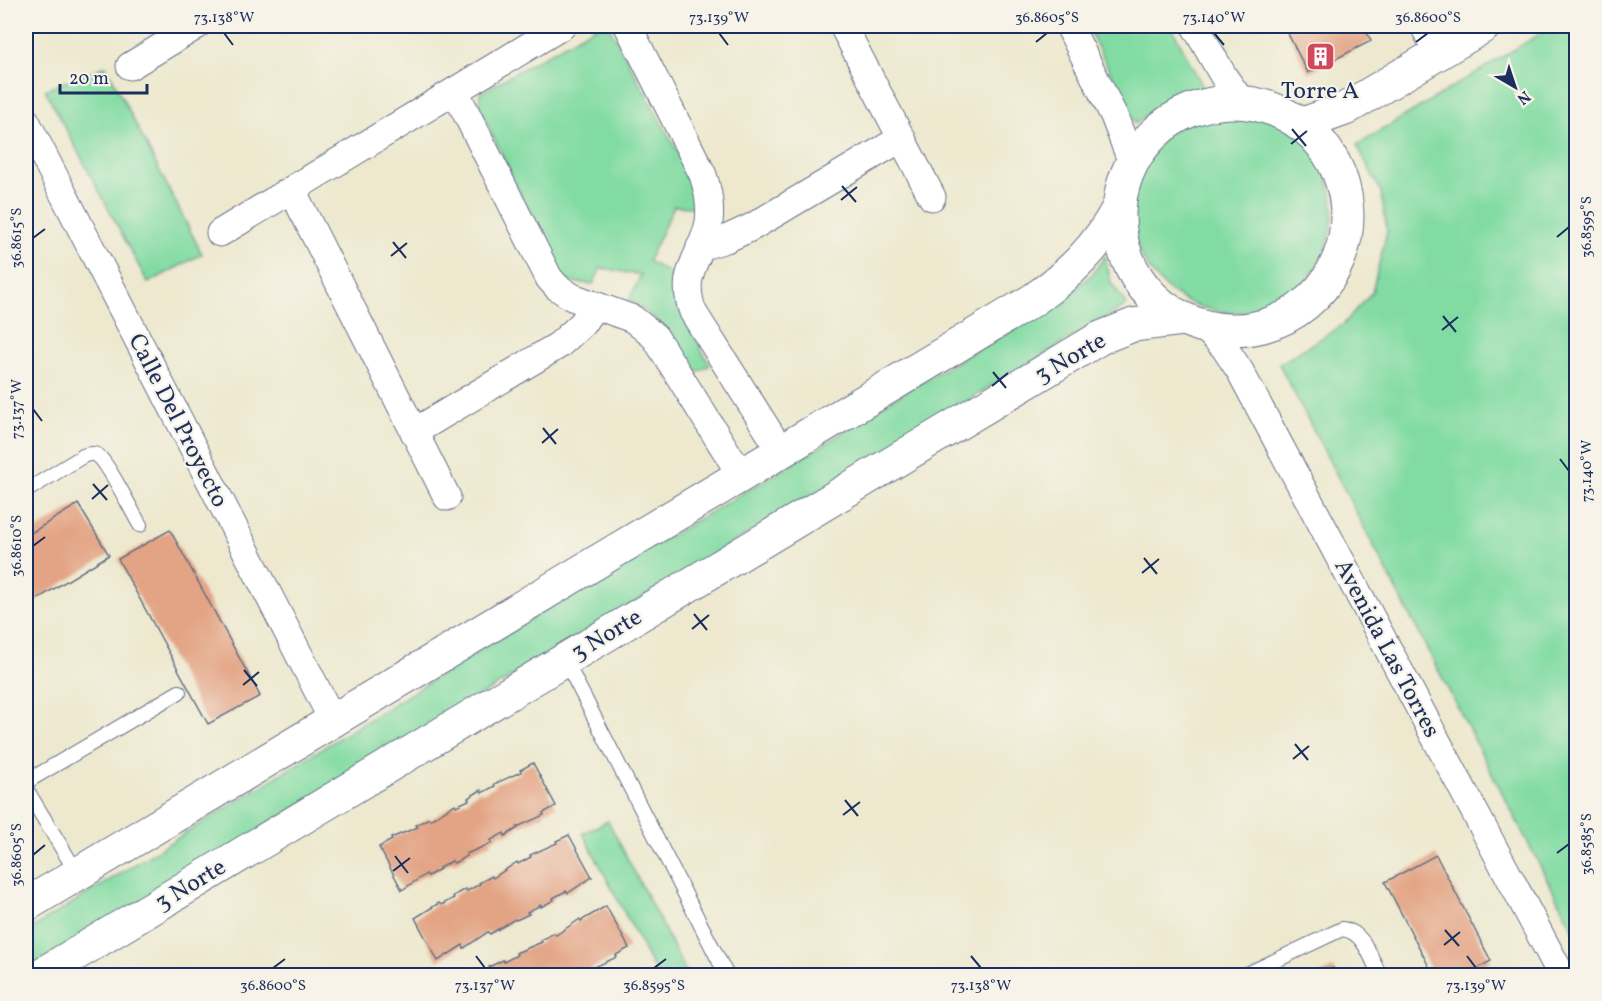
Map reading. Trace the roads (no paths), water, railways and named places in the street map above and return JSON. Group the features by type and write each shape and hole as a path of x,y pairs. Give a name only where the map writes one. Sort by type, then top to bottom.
{"street":[{"path":"130,66 196,26"},
{"path":"220,233 562,26"},
{"path":"628,26 703,175 708,190 709,220 687,284 687,297 693,312 781,451"},
{"path":"843,26 932,197"},
{"path":"1069,26 1114,116 1132,162"},
{"path":"1195,26 1224,77 1241,101"},
{"path":"1303,124 1345,109 1431,39 1484,26"},
{"path":"455,91 549,278 564,293 633,319 656,337 741,475"},
{"name":"3 Norte","path":"39,975 1100,338 1133,325 1194,323 1234,330 1259,327 1284,319 1324,286 1338,264 1346,238 1348,213 1344,187 1329,152 1317,136 1284,112 1241,101 1204,105 1179,115 1155,132 1142,147 1125,176 1119,207"},
{"name":"Calle Del Proyecto","path":"26,121 332,720"},
{"path":"700,247 726,239 752,227 902,138"},
{"path":"292,190 447,497"},
{"path":"1119,207 1122,246 1129,264 1151,297 1194,323"},
{"path":"26,905 1033,300 1079,265 1109,226 1119,207"},
{"path":"414,432 559,345 582,324 595,305"},
{"name":"Avenida Las Torres","path":"1194,323 1224,347 1240,371 1562,975"}],"lane":[{"path":"26,490 83,456 94,454 103,461 140,525"},
{"path":"565,660 727,975"},
{"path":"26,782 179,692"},
{"path":"26,789 77,873"},
{"path":"1243,975 1342,929 1349,930 1361,939 1380,975"}],"place":[{"name":"Torre A","path":"1320,57"}]}
